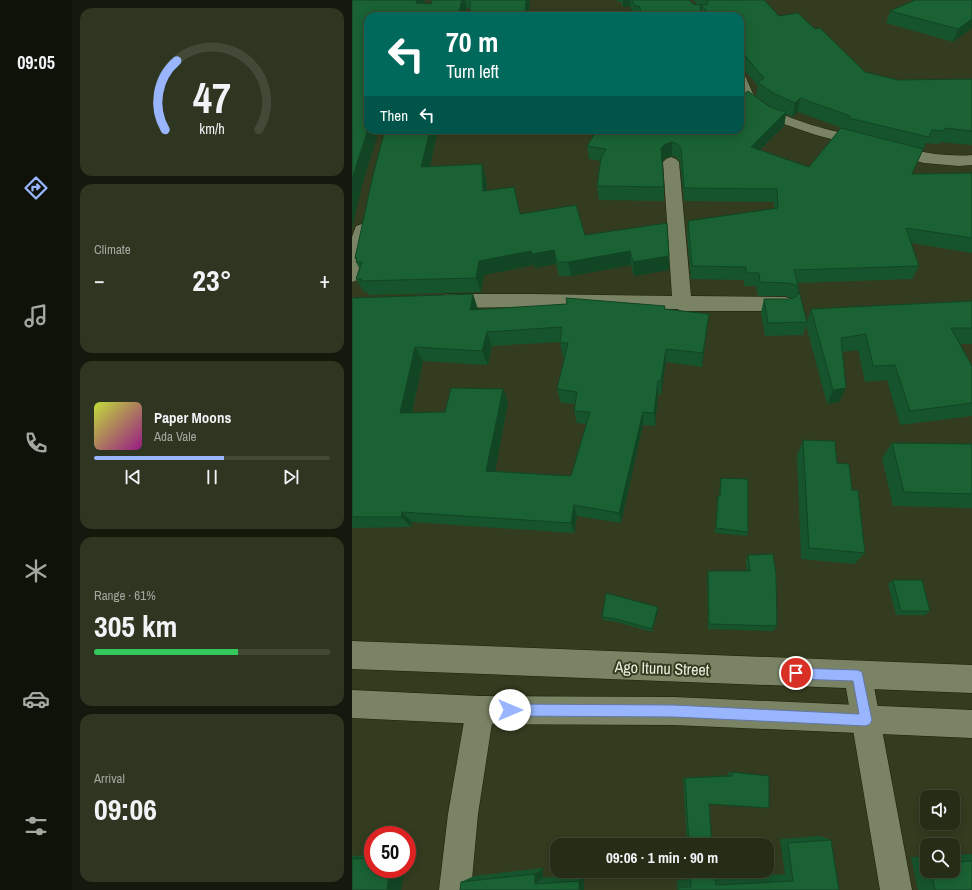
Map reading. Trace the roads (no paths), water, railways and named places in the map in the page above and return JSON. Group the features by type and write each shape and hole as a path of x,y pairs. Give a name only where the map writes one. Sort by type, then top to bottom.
{"street":[{"path":"746,101 774,116 821,132 924,158 959,161 972,160"},
{"path":"671,162 682,304"},
{"path":"352,276 364,218"},
{"path":"432,301 636,301 682,304 785,304"},
{"name":"Ago Itunu Street","path":"352,655 858,676 972,679"},
{"path":"858,676 896,890"},
{"path":"352,704 480,710 674,711 972,724"},
{"path":"454,890 463,814 480,710"}]}
